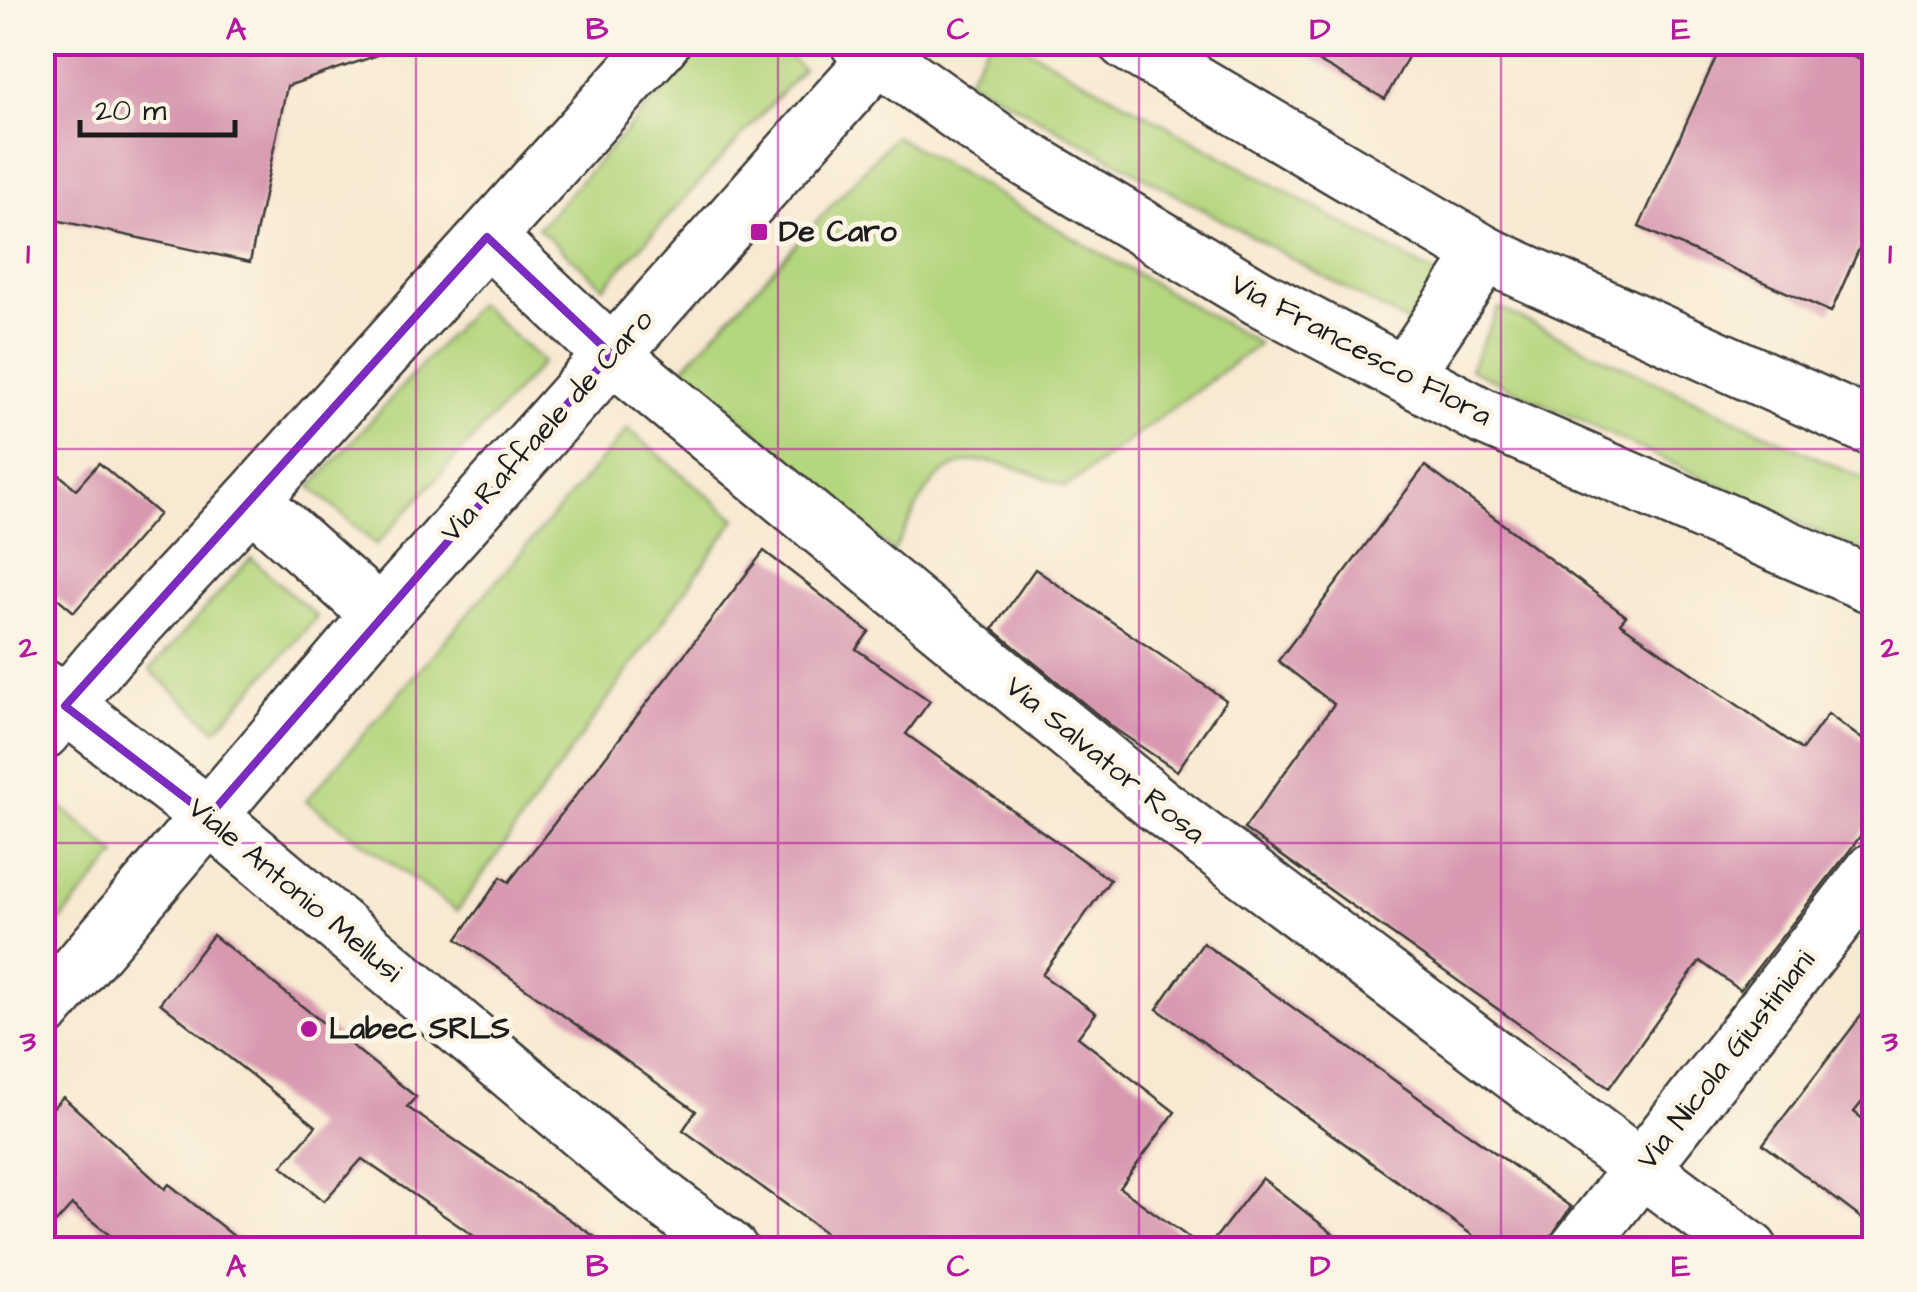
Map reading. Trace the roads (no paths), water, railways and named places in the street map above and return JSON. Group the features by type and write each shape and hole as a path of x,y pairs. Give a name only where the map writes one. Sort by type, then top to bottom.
{"street":[{"path":"50,708 107,654 251,500 662,42"},
{"path":"1126,42 1485,254 1874,429"},
{"name":"Via Raffaele de Caro","path":"42,1012 380,615 876,48"},
{"name":"Via Francesco Flora","path":"876,48 1005,146 1258,297 1482,416 1874,586"},
{"name":"Via Salvator Rosa","path":"487,237 610,354 1156,804 1750,1250"},
{"path":"1405,374 1485,254"},
{"path":"251,500 380,615"},
{"name":"Viale Antonio Mellusi","path":"50,708 208,816 648,1187 730,1250"},
{"name":"Via Nicola Giustiniani","path":"1577,1250 1874,870"}],"place":[{"name":"De Caro","path":"759,232"},
{"name":"Labec SRLS","path":"309,1029"}]}
